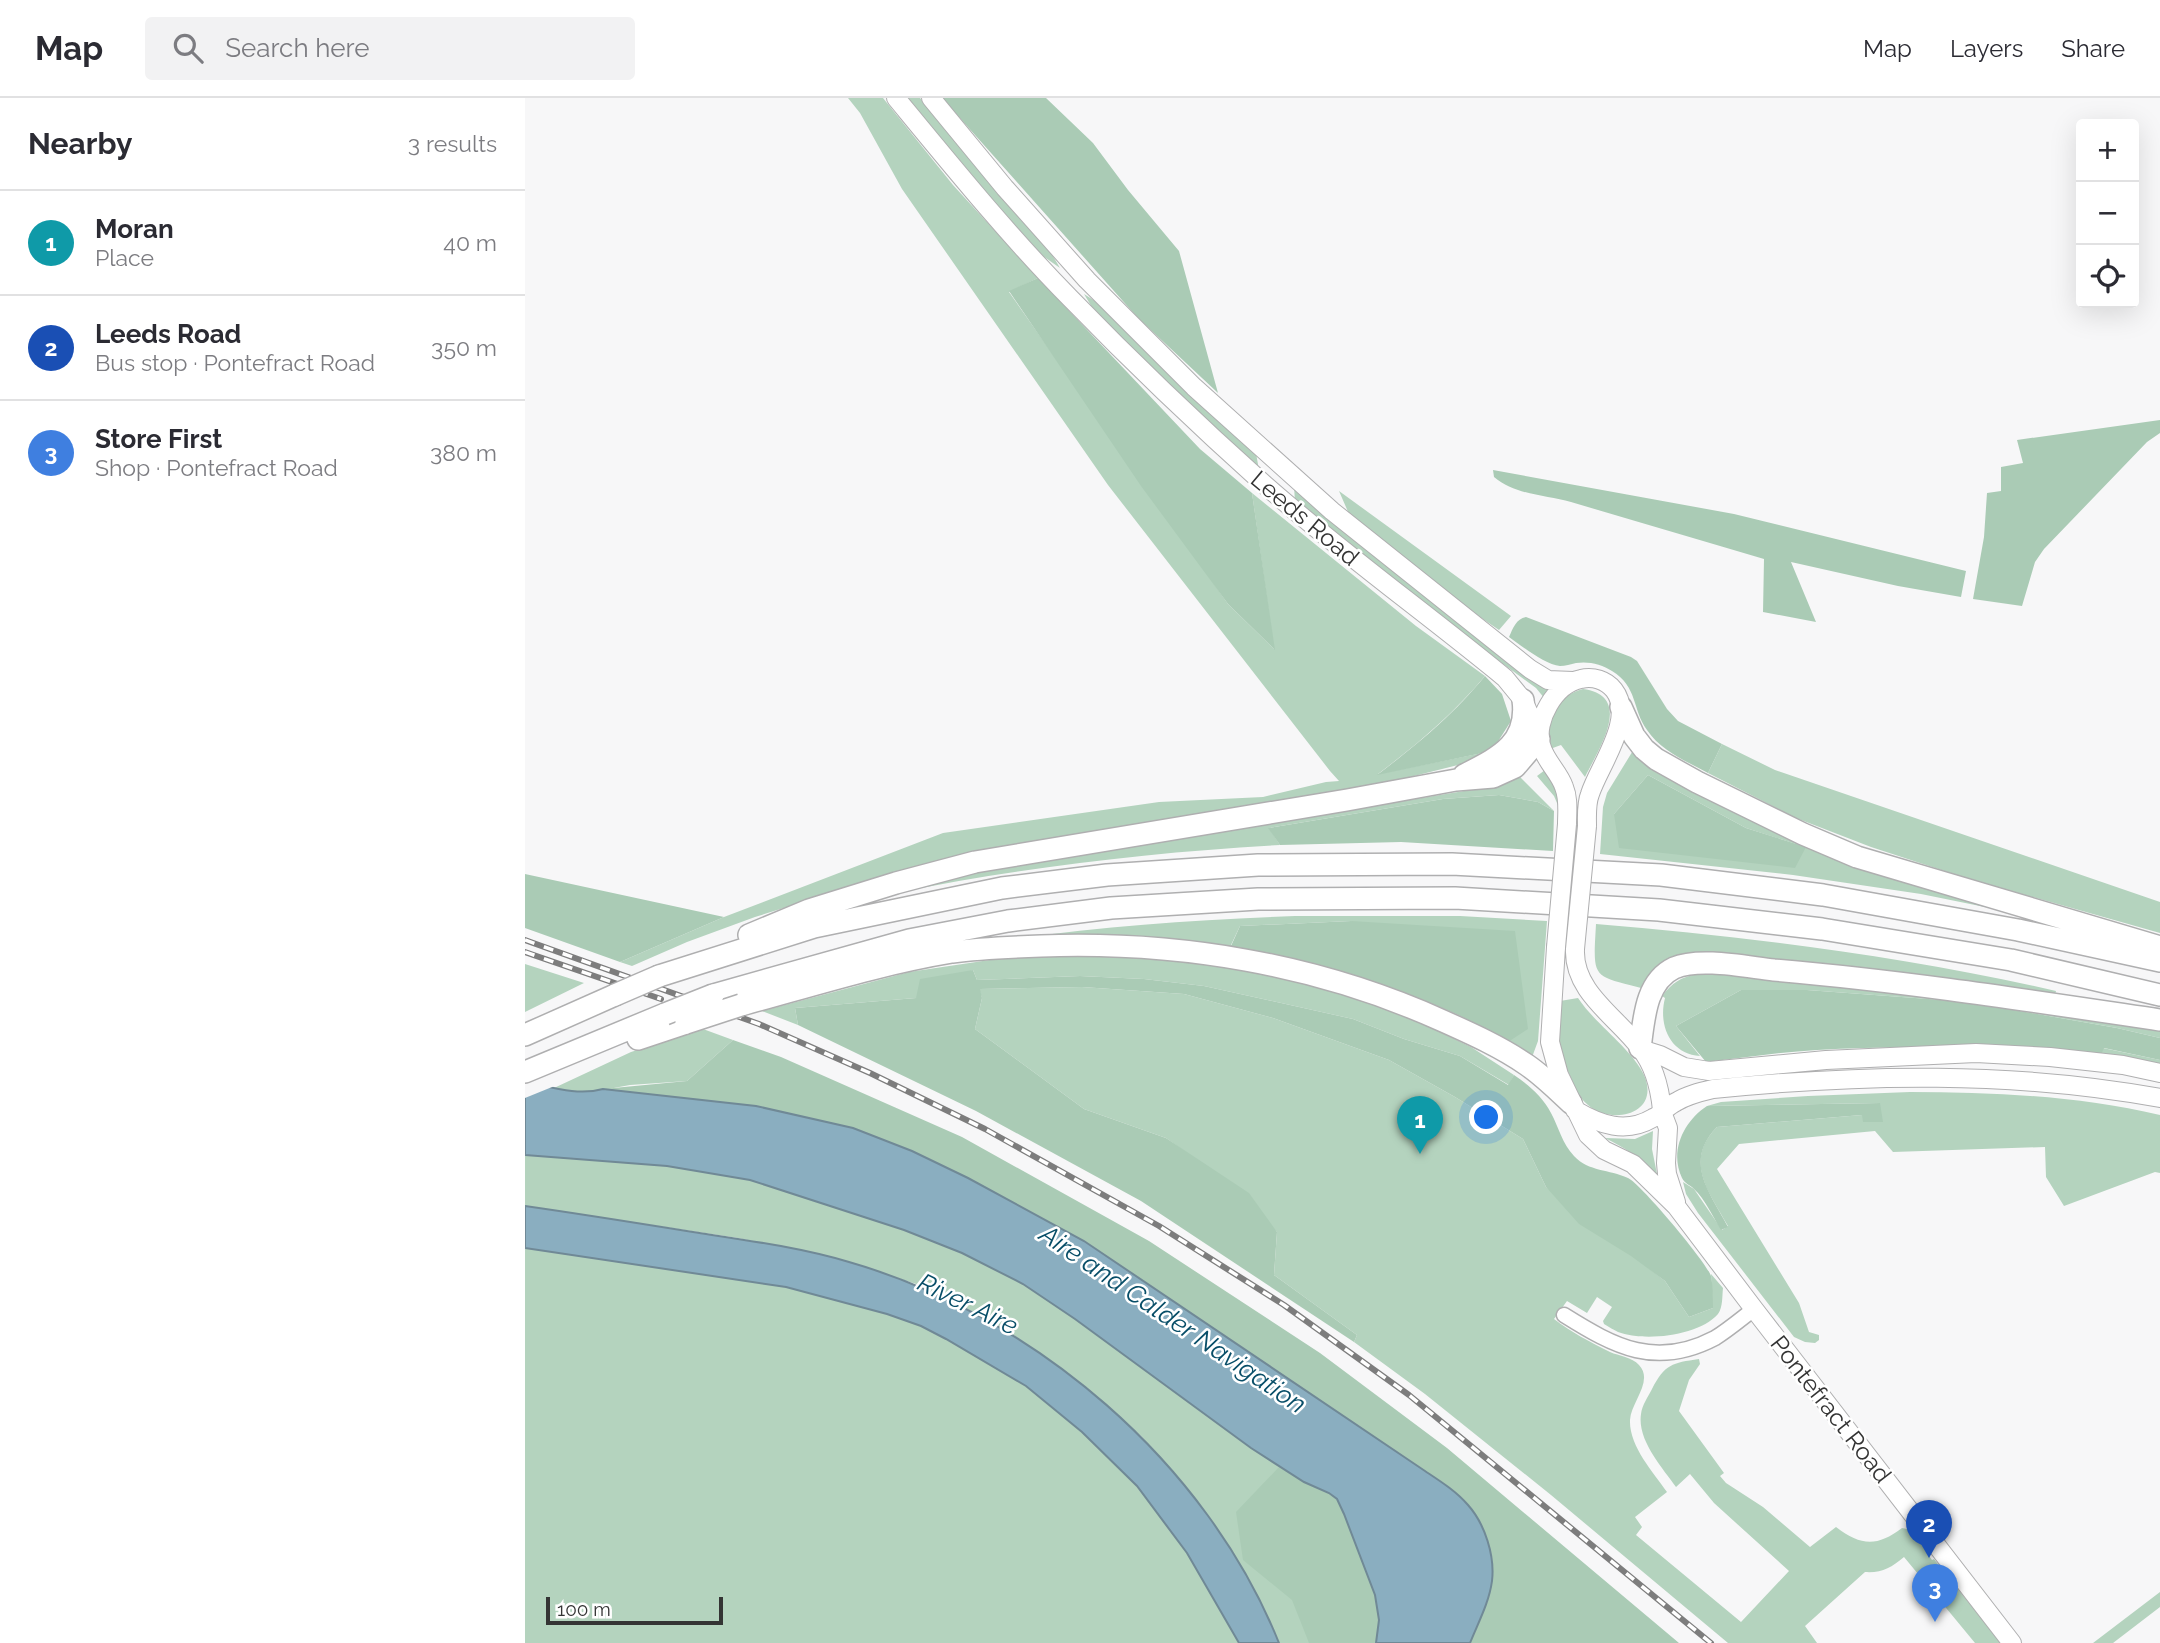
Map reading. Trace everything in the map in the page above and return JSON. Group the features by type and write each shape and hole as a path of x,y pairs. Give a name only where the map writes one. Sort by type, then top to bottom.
{"highway":[{"path":"1456,779 1496,759 1509,748 1522,727 1523,700"},
{"path":"1621,707 1634,736 1656,759 1803,834 1857,857 2160,947"},
{"path":"525,1035 760,930 809,910 896,883 975,862 1347,800 1456,779 1493,777 1521,762 1539,737"},
{"path":"664,975 814,927 1002,888 1107,875 1258,865 1452,864 1661,876 1823,895 2018,929 2160,961"},
{"path":"531,1070 713,995 909,940 1021,919 1111,908 1258,899 1455,898 1659,910 1822,929 2011,960 2160,995"},
{"path":"566,1054 638,1039 741,1005 864,970 953,952 993,947 1075,945 1170,949 1259,962 1299,971 1392,1000 1460,1029 1529,1066 1573,1106"},
{"path":"1641,1049 1651,992 1656,984 1674,969 1689,964 1959,989 2160,1020"}],"main road":[{"name":"Leeds Road","path":"896,98 977,195 1068,297 1170,398 1268,487 1358,563 1505,678 1523,700 1546,757 1564,787 1567,804 1556,947"},
{"name":"Leeds Road","path":"931,98 1005,188 1080,272 1194,387 1332,511 1529,669 1548,680 1573,681 1589,678 1606,683 1616,693 1621,707"},
{"path":"1068,297 1071,283 1080,272"},
{"path":"1539,737 1553,696 1573,681"},
{"path":"1621,707 1619,725 1589,796 1575,949 1576,967 1587,989 1641,1049 1684,1067 1709,1071 1904,1055 1976,1053 2050,1057 2123,1065 2160,1073"},
{"name":"Pontefract Road","path":"1556,947 1549,1042 1559,1075 1588,1135 1604,1150 1633,1164 1676,1206 2012,1643"},
{"name":"Pontefract Road","path":"1641,1049 1660,1091 1662,1111 1668,1128 1667,1174 1676,1206"},
{"path":"1573,1106 1592,1120 1620,1128 1632,1127 1654,1118 1686,1097 1713,1089 1904,1078 1977,1077 2101,1087 2160,1098"}],"street":[{"path":"1565,1315 1599,1338 1626,1349 1657,1353 1691,1349 1717,1337 1754,1309"}],"green space":[{"path":"848,98 883,98 953,185 1038,278 1009,292 1228,604 1274,649 1252,493 1416,626 1485,676 1434,728 1378,774 1492,751 1482,759 1358,790 841,890 755,917 632,966 620,962 724,917 943,833 1159,802 1263,797 1339,781 1108,485 902,189 860,113"},
{"path":"905,98 920,98 1047,246 1060,268 1040,254 996,207"},
{"path":"942,98 1046,98 1093,143 1179,251 1218,393 1138,318"},
{"path":"1038,278 1200,449 1252,493 1275,650 1228,604 1141,486 1009,291"},
{"path":"1084,294 1095,301 1256,453 1259,470 1192,410 1096,314"},
{"path":"2160,420 2160,433 2147,442 2044,549 2035,562 2022,606 1973,599 1984,537 1987,493 2001,491 2001,467 2023,463 2017,440"},
{"path":"1493,470 1734,514 1966,571 1961,597 1791,562 1816,622 1763,612 1764,559 1571,502 1511,488 1494,477"},
{"path":"1294,486 1552,687 1545,699 1536,688 1453,627 1295,502"},
{"path":"1339,491 1511,616 1499,630 1458,602 1349,514"},
{"path":"1526,617 1637,661 1667,709 1678,721 1722,744 1708,773 1659,744 1642,722 1631,691 1612,671 1581,662 1554,665 1509,637 1517,622"},
{"path":"1485,676 1502,694 1511,721 1492,751 1377,775 1434,729"},
{"path":"1583,689 1599,694 1607,702 1610,713 1604,739 1585,777 1561,745 1550,749 1548,739 1550,720 1558,704 1573,692"},
{"path":"1722,744 1775,770 2160,902 2160,933 1969,879 1871,847 1796,818 1708,773"},
{"path":"1634,749 1691,785 2058,922 1921,894 1793,875 1600,854 1603,807 1607,793","holes":["1648,775 1746,828 1805,847 1614,814"]},
{"path":"1545,770 1556,783 1560,810 1554,796 1537,776"},
{"path":"1518,775 1554,811 1538,802 1499,795 1443,799 1269,828 1280,845 1089,862 900,892 951,877 1015,865 1470,790 1491,786"},
{"path":"1648,775 1746,828 1806,847 1795,868 1619,848 1614,814"},
{"path":"1499,795 1538,802 1554,811 1553,851 1401,842 1280,845 1268,828 1443,799"},
{"path":"525,874 724,917 620,962 525,928"},
{"path":"1295,916 1460,916 1547,921 1538,1041 1531,1060 1306,967 981,944 1177,922","holes":["1351,921 1508,1042 1456,1014 1395,991 1318,967 1231,945 1240,926"]},
{"path":"1351,921 1515,931 1528,1029 1508,1042 1463,1017 1402,992 1231,946 1240,926"},
{"path":"1596,924 1827,949 2056,991 2054,998 1700,955 1645,989 1614,981 1599,972 1595,956"},
{"path":"1023,955 1136,955 1253,970 1358,998 1413,1019 1471,1047 1514,1075 1509,1085 1460,1056 1404,1039 1353,1019 1204,986 1144,979 1080,976 977,980 973,970 916,998 795,1008 798,1025 762,1011 909,972"},
{"path":"525,964 584,983 525,1012"},
{"path":"973,970 977,980 1080,976 1144,979 1204,986 1353,1019 1404,1039 1460,1056 1508,1085 1514,1075 1544,1102 1566,1146 1574,1156 1593,1168 1628,1178 1673,1224 1711,1276 1713,1308 1689,1317 1665,1281 1579,1224 1546,1187 1523,1139 1389,1060 1273,1018 1184,994 1082,987 980,989 982,998 975,1029 1084,1109 1166,1138 1249,1193 1277,1232 1274,1275 1357,1335 1354,1342 1141,1201 976,1111 798,1025 795,1008 916,998 920,979"},
{"path":"1697,974 1796,981 1962,1001 1807,990 1741,990 1676,1026 1700,1056 1681,1050 1674,1044 1665,1028 1665,998 1662,996 1677,981"},
{"path":"1082,987 1184,994 1273,1018 1389,1060 1523,1139 1546,1187 1665,1281 1689,1317 1713,1308 1711,1274 1723,1288 1720,1311 1709,1322 1685,1332 1642,1336 1618,1332 1604,1324 1603,1321 1612,1307 1597,1297 1587,1313 1567,1301 1554,1319 1610,1352 1633,1360 1643,1371 1643,1385 1631,1413 1631,1430 1643,1458 1667,1492 1635,1517 1642,1527 1636,1535 1741,1622 1789,1571 1714,1503 1690,1474 1676,1487 1647,1443 1641,1424 1644,1404 1661,1374 1670,1366 1682,1362 1699,1359 1700,1364 1689,1380 1679,1411 1724,1473 1720,1476 1726,1483 1763,1507 1810,1547 1836,1527 1853,1538 1869,1542 1885,1539 1902,1528 1912,1530 1928,1550 1926,1552 1932,1560 1934,1559 2001,1643 1975,1643 1904,1557 1886,1569 1865,1572 1805,1626 1817,1643 1728,1643 1551,1495 1425,1394 1354,1342 1357,1335 1274,1275 1277,1232 1197,1160 1166,1138 1084,1109 975,1029 982,998 979,989"},
{"path":"1741,990 1807,990 1969,1002 2160,1038 2160,1060 2104,1048 2100,1057 1994,1049 1888,1047 1803,1051 1706,1062 1676,1026"},
{"path":"1578,998 1631,1055 1644,1075 1646,1099 1640,1107 1631,1112 1609,1115 1598,1111 1584,1101 1573,1084 1557,1044 1557,1034 1560,1001"},
{"path":"1978,1004 2160,1031 2160,1038 2117,1028"},
{"path":"703,1029 733,1040 687,1081 630,1085 592,1092 554,1088 631,1052"},
{"path":"733,1040 781,1057 962,1137 1149,1241 1320,1353 1447,1448 1679,1643 1470,1643 1488,1600 1467,1504 1425,1471 1084,1241 968,1178 912,1151 853,1128 756,1106 603,1089 687,1081"},
{"path":"2103,1048 2160,1060 2160,1066 2100,1057"},
{"path":"1910,1092 2036,1096 2098,1103 2160,1115 2160,1173 2155,1172 2064,1206 2046,1177 2045,1147 1893,1152 1875,1131 1739,1144 1717,1169 1799,1303 1809,1332 1819,1335 1819,1340 1815,1343 1805,1342 1794,1337 1698,1213 1686,1194 1683,1182 1694,1189 1722,1230 1728,1226 1707,1189 1701,1164 1707,1140 1717,1127 1862,1115 1880,1103 1707,1106 1721,1102 1808,1096"},
{"path":"1880,1103 1883,1122 1863,1122 1862,1115 1717,1127 1707,1140 1701,1165 1708,1189 1728,1227 1721,1230 1702,1198 1683,1180 1678,1168 1681,1138 1692,1120 1707,1106"},
{"path":"1653,1131 1652,1149 1657,1174 1653,1175 1632,1154 1605,1138 1635,1139"},
{"path":"525,1155 667,1166 750,1180 904,1230 962,1253 1023,1284 1251,1448 1304,1482 1376,1643 1279,1643 1251,1583 1235,1558 1182,1484 1141,1436 1061,1368 1005,1329 916,1284 849,1262 738,1238 525,1206"},
{"path":"525,1248 786,1287 887,1314 921,1326 946,1339 1026,1386 1082,1432 1137,1486 1187,1553 1239,1643 525,1643"},
{"path":"1279,1467 1337,1499 1375,1595 1379,1620 1376,1643 1309,1643 1292,1600 1243,1560 1236,1512"},
{"path":"2160,1592 2160,1607 2113,1643 2093,1643"}],"water":[{"name":"Aire and Calder Navigation","path":"525,1082 574,1091 603,1089 756,1106 853,1128 912,1151 968,1178 1084,1241 1436,1479 1463,1500 1484,1531 1493,1571 1483,1613 1470,1643 1376,1643 1379,1620 1375,1595 1337,1499 1304,1482 1251,1448 1023,1284 962,1253 904,1230 750,1180 667,1166 525,1155"},
{"name":"River Aire","path":"525,1206 752,1241 830,1257 918,1286 984,1319 1047,1358 1106,1405 1160,1457 1207,1515 1247,1577 1279,1643 1239,1643 1187,1553 1137,1486 1082,1432 1026,1386 946,1339 921,1326 887,1314 786,1287 525,1248"}],"pier":[{"path":"525,1079 557,1085 525,1098"}],"railway":[{"path":"525,940 759,1024 870,1073 985,1129 1159,1226 1284,1305 1409,1395 1711,1643"},
{"path":"525,952 661,999"}],"place":[{"name":"Moran","path":"1420,1154"},
{"name":"Leeds Road","path":"1929,1558"},
{"name":"Store First","path":"1935,1622"}]}
